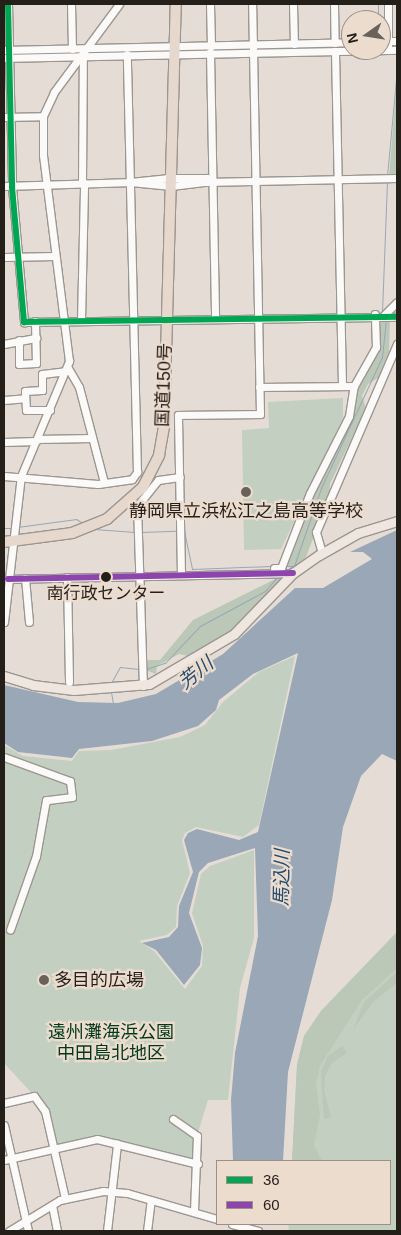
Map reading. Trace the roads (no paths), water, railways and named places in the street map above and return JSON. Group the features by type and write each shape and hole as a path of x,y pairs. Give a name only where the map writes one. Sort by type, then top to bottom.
{"highway":[{"name":"国道150号","path":"7,541 84,530 125,507 143,487 159,455 164,426 176,4"}],"main road":[{"path":"4,676 57,688 143,686 239,630 294,573 322,553 358,533 397,521"}],"street":[{"path":"8,4 7,117 24,322 133,317 340,314 375,314 397,317"},
{"path":"71,4 72,49"},
{"path":"4,622 7,541 21,476 68,370 65,320 55,256 43,116 113,8 119,4"},
{"path":"210,4 209,181 215,316"},
{"path":"181,574 178,415 260,414 252,4"},
{"path":"293,4 294,44"},
{"path":"334,4 342,386"},
{"path":"253,49 294,44 335,47 341,45"},
{"path":"7,58 84,53 341,47"},
{"path":"7,50 72,49 84,53 128,54 174,50"},
{"path":"81,320 84,53"},
{"path":"104,482 132,478 137,472 128,54"},
{"path":"7,117 43,116"},
{"path":"4,186 397,178"},
{"path":"130,182 158,182"},
{"path":"4,257 55,256"},
{"path":"384,315 397,302"},
{"path":"261,573 264,569 281,568 303,507 349,416 354,386 376,347 375,314"},
{"path":"18,340 19,364 36,363 35,321"},
{"path":"4,344 36,338"},
{"path":"322,553 316,532 397,344"},
{"path":"68,370 79,388 104,482"},
{"path":"50,410 26,410 25,391 42,390 42,374 68,370"},
{"path":"259,387 354,386"},
{"path":"4,400 25,398"},
{"path":"4,442 92,438"},
{"path":"4,476 104,482 141,482"},
{"path":"160,482 180,479"},
{"path":"143,686 137,506 158,480 180,479"},
{"path":"7,577 294,573"},
{"path":"68,577 70,682"},
{"path":"26,578 29,622"},
{"path":"4,757 70,781 72,797 46,800 36,856 10,930"},
{"path":"4,1103 34,1096 45,1111 65,1198"},
{"path":"174,1119 197,1136 197,1213"},
{"path":"4,1125 8,1159 28,1231"},
{"path":"8,1159 97,1139 198,1164"},
{"path":"107,1231 117,1144"},
{"path":"8,1231 65,1198 111,1191 216,1219"},
{"path":"147,1231 150,1200"},
{"path":"52,1205 57,1231"},
{"path":"236,1225 258,1231"}],"water":[{"path":"397,530 397,761 382,754 361,776 343,827 332,900 288,1072 283,1160 233,1160 231,1100 235,1053 258,936 255,848 208,863 199,872 189,913 202,948 200,965 184,985 156,950 142,943 169,937 178,927 179,906 193,872 184,840 188,833 197,829 239,840 258,832 298,653 253,674 219,700 216,710 198,726 152,741 79,749 72,758 18,752 4,743 4,685 78,702 118,703 156,694 223,654 295,588 323,588 372,559 363,552 350,552"}],"waterway":[{"path":"378,4 378,10"},
{"path":"392,46 397,45"},
{"path":"255,48 341,46"},
{"path":"217,49 249,48"},
{"path":"100,52 120,51"},
{"path":"14,53 78,52"},
{"path":"387,176 397,68"},
{"path":"382,312 387,182"},
{"path":"286,570 294,566 321,488 382,357 386,321"},
{"path":"17,527 76,519 84,524"},
{"path":"4,528 11,528"},
{"path":"94,529 135,532"},
{"path":"141,532 177,531"},
{"path":"184,531 192,569 271,566"},
{"path":"285,566 293,566"},
{"path":"146,669 165,663 200,626 265,591 277,577"},
{"path":"111,683 120,667 139,669"},
{"path":"111,692 113,703"}],"place":[{"name":"静岡県立浜松江之島高等学校","path":"246,492"},
{"name":"南行政センター","path":"106,577"},
{"name":"多目的広場","path":"44,980"}],"water label":[{"name":"芳川","path":"196,673"},
{"name":"馬込川","path":"282,878"}],"park label":[{"name":"遠州灘海浜公園 中田島北地区","path":"111,1043"}]}
